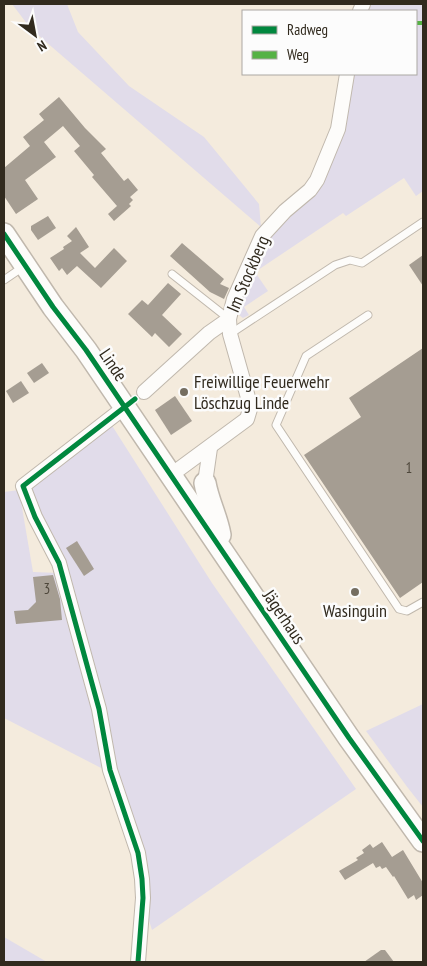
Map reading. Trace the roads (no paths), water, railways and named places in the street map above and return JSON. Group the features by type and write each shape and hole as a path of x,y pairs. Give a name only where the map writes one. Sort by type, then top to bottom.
{"main road":[{"name":"Linde","path":"4,234 125,407"},
{"name":"Jägerhaus","path":"125,407 382,785 423,840"},
{"path":"205,483 218,524 223,552"}],"street":[{"name":"Im Stockberg","path":"171,475 247,419 250,409 230,334 229,319 234,299 262,236 285,211 310,190 317,180 338,129 347,75"},
{"name":"Im Stockberg","path":"144,392 209,333 229,319"},
{"name":"Linde","path":"125,407 23,486 35,517 59,563 99,709 110,770 138,853 143,898 138,962"},
{"path":"205,483 210,448"}],"lane":[{"path":"230,334 335,265 350,260 362,263 423,222"},
{"path":"4,280 25,266"},
{"path":"172,274 229,319"},
{"path":"368,315 306,356 276,425 399,609 407,611 423,602"}],"place":[{"name":"Freiwillige Feuerwehr Löschzug Linde","path":"184,392"},
{"name":"Wasinguin","path":"355,592"}]}
